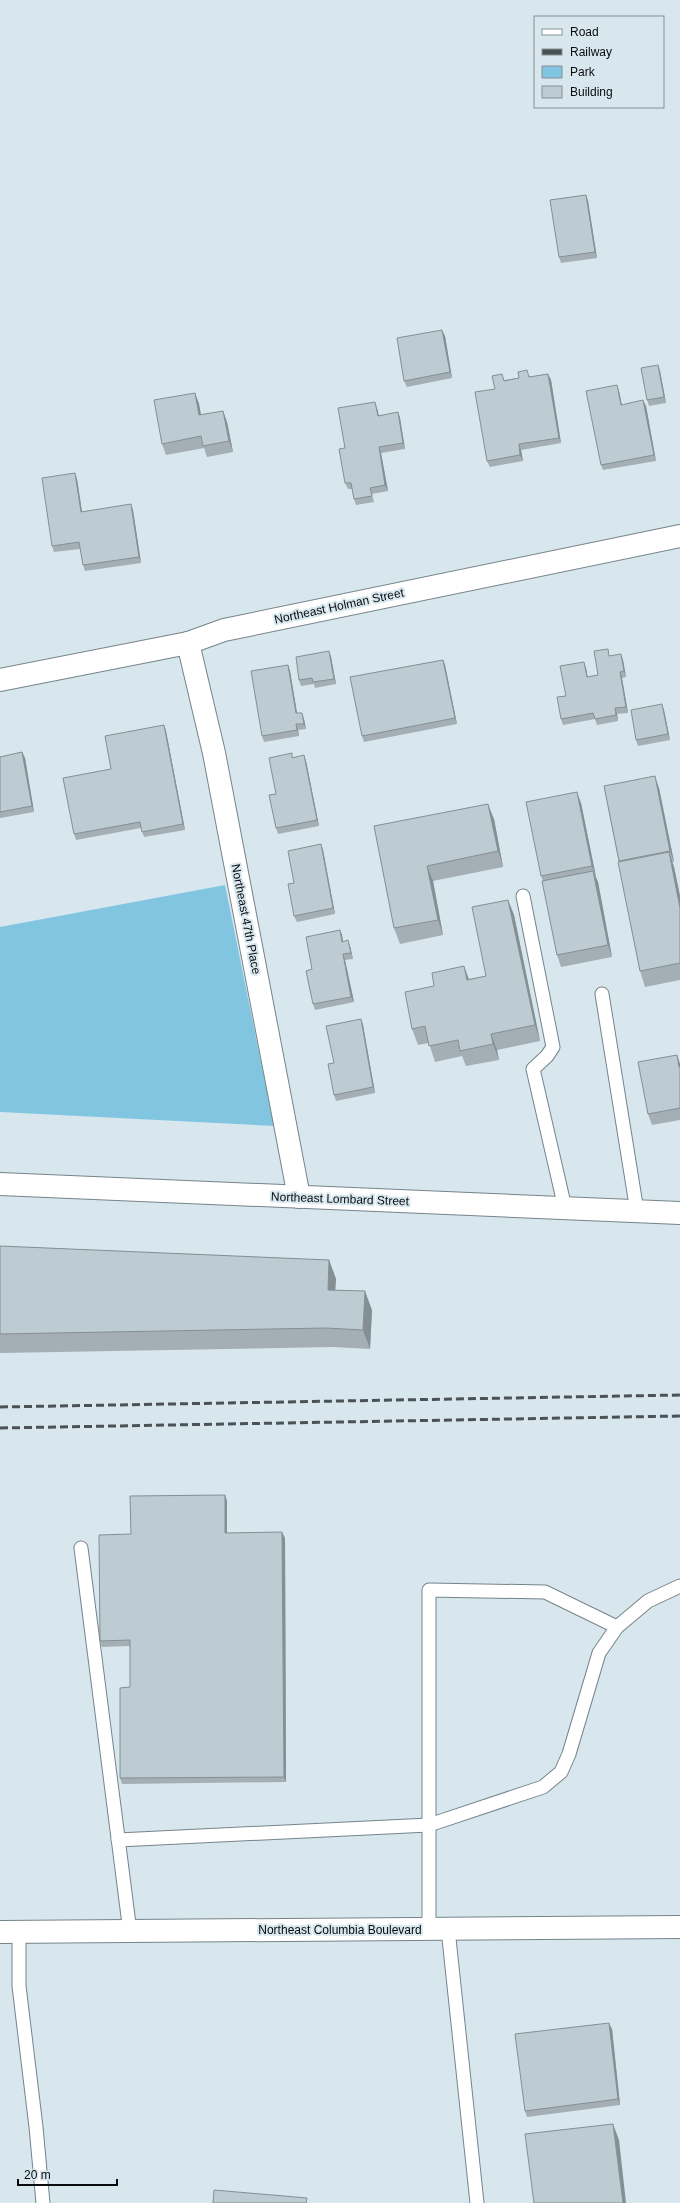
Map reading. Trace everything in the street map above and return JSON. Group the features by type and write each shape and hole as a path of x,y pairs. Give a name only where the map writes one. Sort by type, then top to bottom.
{"main road":[{"name":"Northeast Holman Street","path":"0,680 188,643 224,630 680,536"},
{"name":"Northeast 47th Place","path":"188,643 214,753 299,1197"},
{"name":"Northeast Lombard Street","path":"0,1184 680,1213"},
{"name":"Northeast Columbia Boulevard","path":"9,1932 680,1927"}],"lane":[{"path":"523,896 553,1047 547,1056 533,1069 565,1208"},
{"path":"602,994 637,1211"},
{"path":"81,1548 130,1932"},
{"path":"118,1840 429,1825 543,1787 561,1772 569,1754 599,1653 617,1627 648,1601 680,1586"},
{"path":"477,2203 438,1929 429,1825 429,1590 545,1592 617,1627"},
{"path":"9,1932 19,1986 36,2127 43,2203"}],"green space":[{"path":"225,885 274,1126 0,1112 0,927"}],"building":[{"path":"586,195 595,252 559,257 550,200"},
{"path":"442,330 450,372 404,381 397,338"},
{"path":"658,365 664,397 647,400 641,368"},
{"path":"527,370 529,377 548,374 559,438 519,444 520,455 487,461 475,392 495,389 492,376 502,374 504,381 519,378 518,372"},
{"path":"617,385 621,405 643,400 654,455 601,465 586,391"},
{"path":"195,393 199,415 223,411 229,441 203,446 201,436 162,444 154,400"},
{"path":"375,402 378,416 398,412 403,443 379,447 385,485 370,488 372,496 354,499 351,483 345,483 339,449 345,448 338,408"},
{"path":"75,473 81,512 131,504 139,557 83,565 79,542 52,546 42,478"},
{"path":"608,649 609,656 621,654 624,671 620,672 626,707 615,708 616,715 595,719 593,713 561,719 557,697 566,696 560,666 584,662 587,677 598,675 594,651"},
{"path":"329,651 334,679 313,682 312,678 299,680 296,657"},
{"path":"443,660 455,718 362,736 350,677"},
{"path":"288,665 296,713 302,713 304,724 296,724 297,730 262,736 251,671"},
{"path":"662,704 668,734 636,740 631,710"},
{"path":"164,725 183,824 142,832 140,822 74,834 63,778 111,769 105,736"},
{"path":"22,752 32,806 0,812 0,757"},
{"path":"292,753 292,758 304,755 317,820 276,828 269,795 276,794 269,758"},
{"path":"655,776 670,851 619,861 604,786"},
{"path":"577,792 592,866 541,876 526,802"},
{"path":"488,804 498,851 427,866 438,920 394,928 374,826"},
{"path":"321,844 333,908 294,916 288,884 294,883 288,851"},
{"path":"669,852 680,908 680,963 640,971 618,862"},
{"path":"593,871 608,945 557,955 542,881"},
{"path":"508,900 535,1025 491,1034 493,1044 460,1051 458,1040 429,1046 425,1026 412,1029 405,992 434,986 432,973 464,966 467,980 486,976 472,907"},
{"path":"340,930 342,942 348,940 351,953 343,954 351,997 313,1004 306,971 312,969 306,937"},
{"path":"361,1019 373,1087 334,1095 328,1064 334,1063 326,1026"},
{"path":"677,1055 680,1067 680,1108 648,1114 638,1062"},
{"path":"0,1246 329,1260 328,1290 365,1291 363,1330 326,1328 0,1334"},
{"path":"225,1495 225,1533 282,1532 284,1777 120,1778 120,1688 130,1687 130,1640 100,1641 99,1535 131,1534 130,1496"},
{"path":"609,2023 618,2099 525,2111 515,2034"},
{"path":"613,2124 623,2203 534,2203 525,2134"},
{"path":"214,2190 307,2198 306,2203 213,2203"}],"railway":[{"path":"0,1407 680,1395"},
{"path":"0,1428 680,1416"}]}
